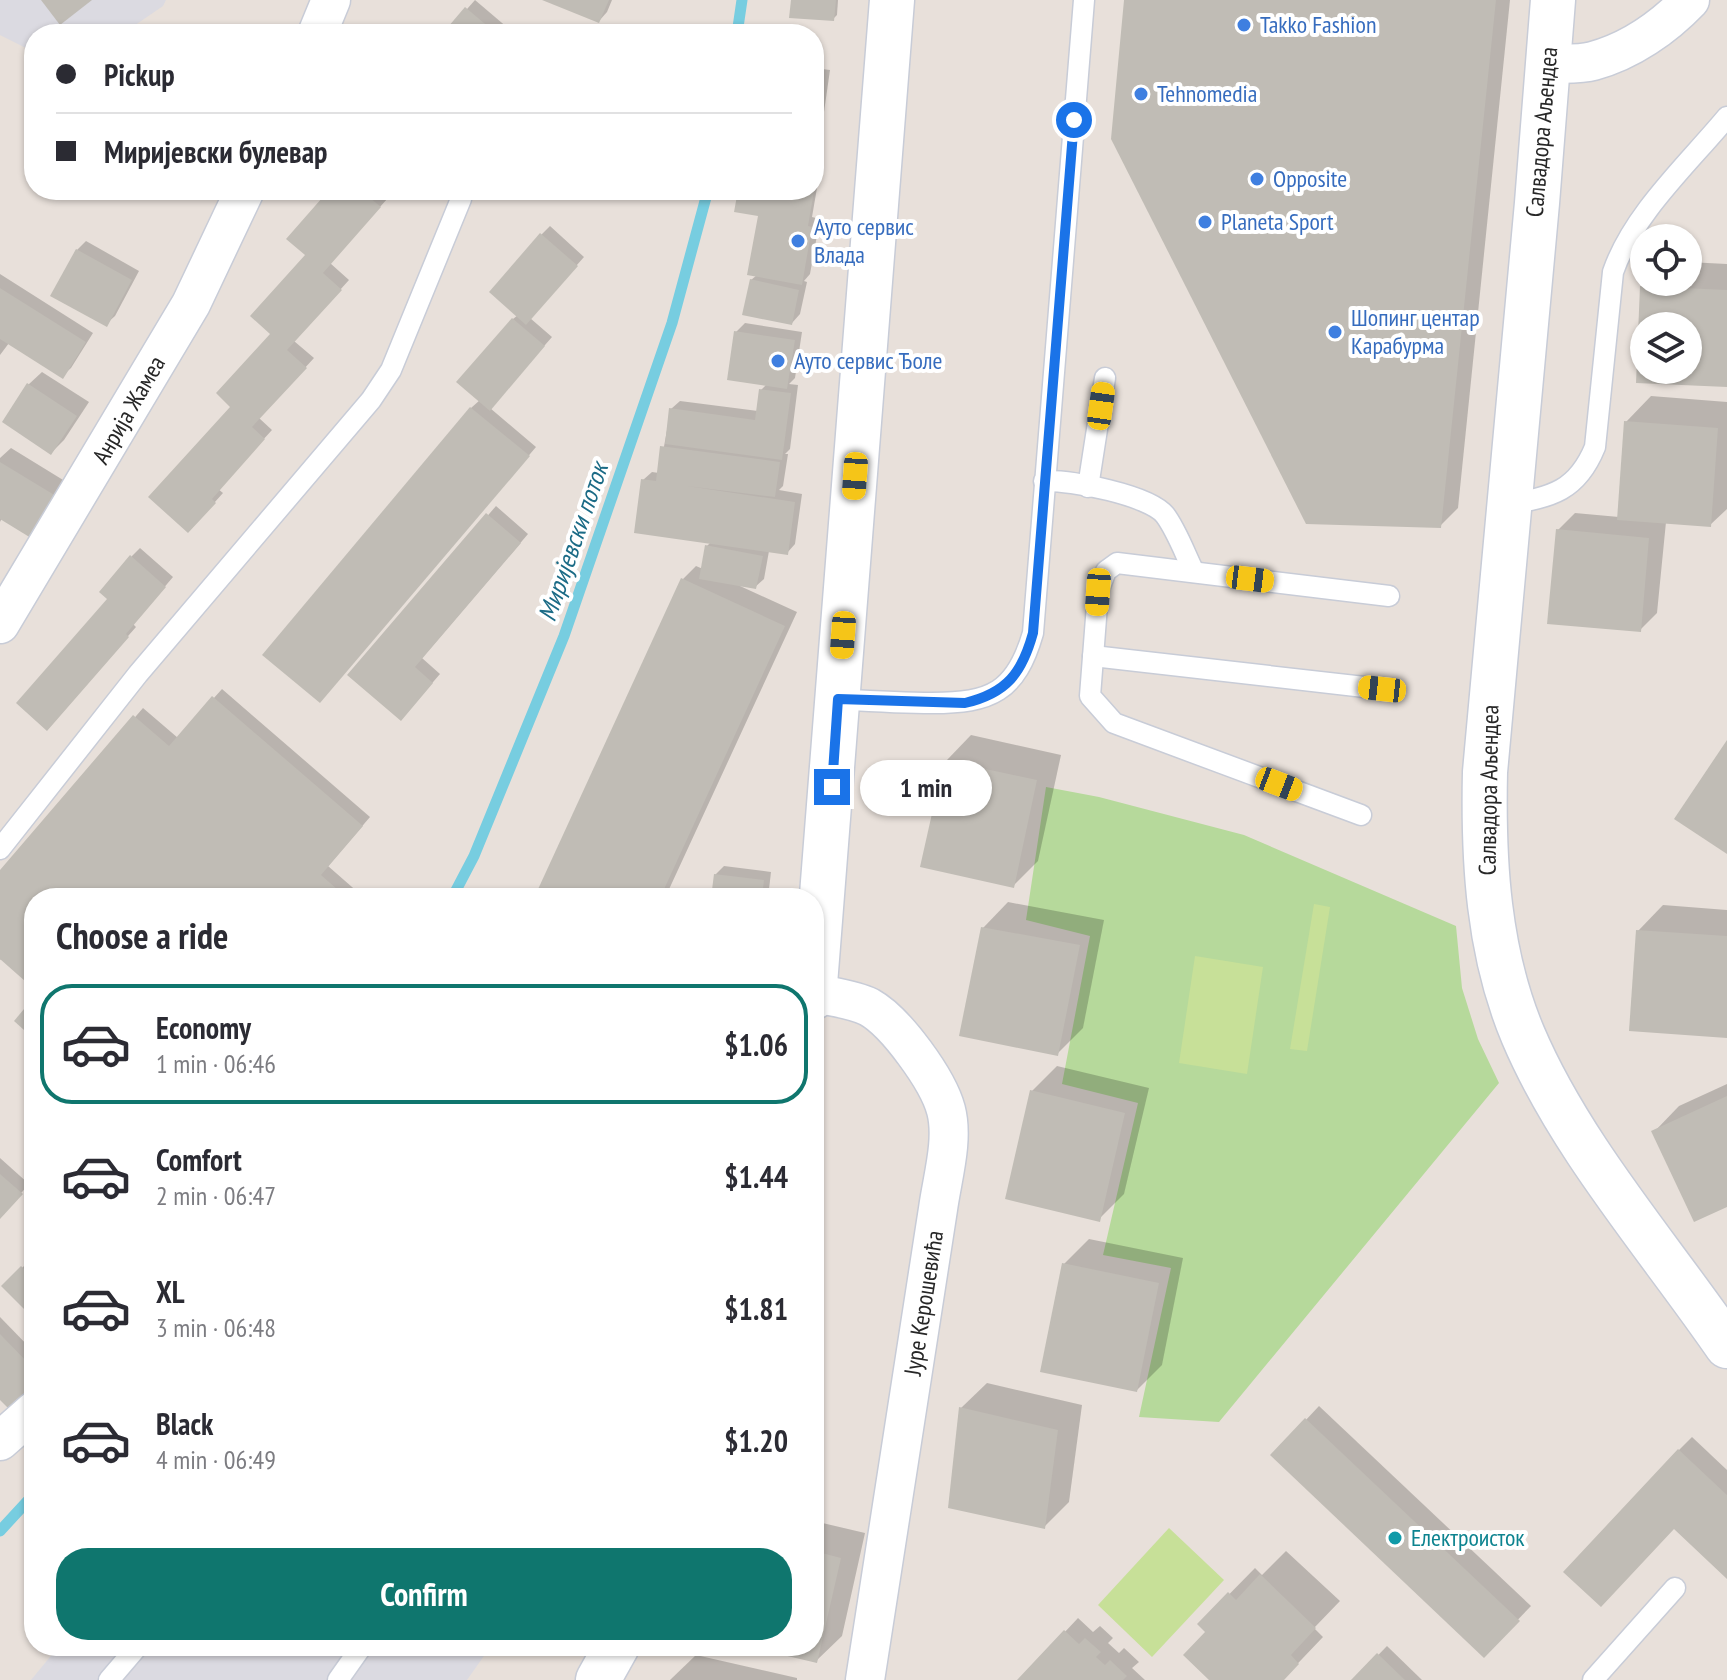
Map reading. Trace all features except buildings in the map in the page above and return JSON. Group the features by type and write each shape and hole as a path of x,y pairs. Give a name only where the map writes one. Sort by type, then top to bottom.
{"street":[{"path":"823,888 892,0"},
{"name":"Салвадора Аљендеа","path":"1553,0 1489,706 1484,816 1486,881 1500,964 1522,1033 1535,1062 1602,1171 1727,1346"},
{"path":"1548,64 1591,62 1622,50 1666,24 1690,0"},
{"name":"Анрија Жамеа","path":"0,624 191,304 240,200"},
{"name":"Јуре Керошевића","path":"824,997 868,1006 884,1018 933,1082 946,1111 947,1144 938,1209 865,1680"},
{"path":"0,1441 24,1420"},
{"path":"598,1680 611,1656"}],"lane":[{"path":"838,699 965,703 984,699 1013,677 1026,658 1033,633 1084,0"},
{"path":"1508,504 1551,496 1579,478 1588,466 1595,447 1613,272 1622,248 1641,220 1727,117"},
{"path":"0,849 138,674 371,400 391,370 461,200"},
{"path":"1088,487 1105,378"},
{"path":"1044,481 1088,487 1151,503 1165,515 1194,572"},
{"path":"1361,815 1114,723 1090,696 1098,592 1106,571 1117,563 1389,596"},
{"path":"1093,656 1382,689"},
{"path":"1599,1678 1675,1588"},
{"path":"109,1680 129,1656"},
{"path":"338,1680 355,1656"}],"shaded area":[{"path":"0,0 166,0 163,6 137,24 24,24 24,47 0,35"},
{"path":"51,1656 484,1656 467,1680 31,1680"}],"green space":[{"path":"1046,787 1099,797 1244,835 1456,926 1462,988 1478,1039 1499,1083 1219,1422 1139,1417 1171,1268 1103,1255 1138,1103 1062,1084 1090,936 1026,920"},
{"path":"1314,904 1330,907 1307,1051 1290,1049"},
{"path":"1195,956 1263,967 1247,1074 1179,1063"},
{"path":"1169,1528 1224,1580 1152,1657 1098,1605"}],"waterway":[{"name":"Миријевски поток","path":"738,24 742,0"},
{"name":"Миријевски поток","path":"457,888 474,856 564,636 672,323 705,200"},
{"name":"Миријевски поток","path":"0,1531 24,1505"}],"place":[{"name":"Takko Fashion","path":"1244,25"},
{"name":"Tehnomedia","path":"1141,94"},
{"name":"Opposite","path":"1257,179"},
{"name":"Planeta Sport","path":"1205,222"},
{"name":"Ауто сервис Влада","path":"798,241"},
{"name":"Шопинг центар Карабурма","path":"1335,332"},
{"name":"Ауто сервис Ђоле","path":"778,361"},
{"name":"Електроисток","path":"1395,1538"}],"route":[{"path":"832,787 838,699 965,703 984,699 1013,677 1026,658 1033,633 1074,120"}]}
